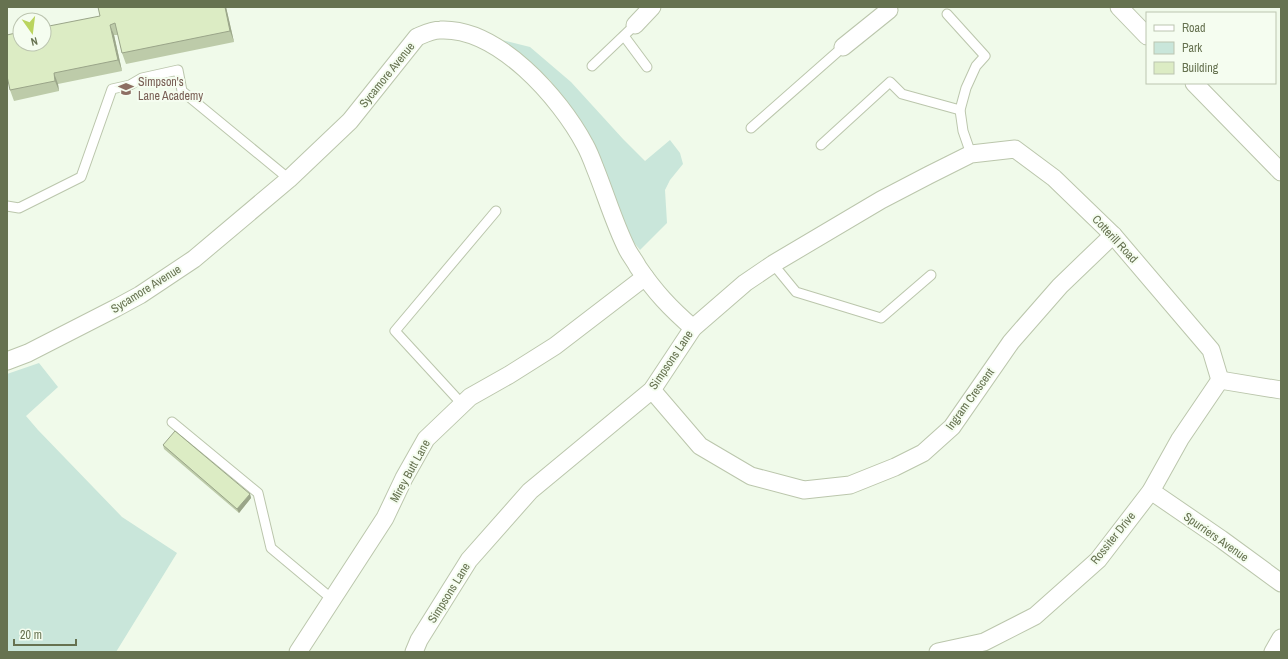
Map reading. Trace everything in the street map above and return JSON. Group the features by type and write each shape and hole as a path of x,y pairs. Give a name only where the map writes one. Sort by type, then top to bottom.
{"street":[{"path":"629,30 652,7"},
{"path":"1119,7 1146,35"},
{"path":"843,47 890,8"},
{"name":"Sycamore Avenue","path":"7,361 28,353 140,295 194,259 289,179 350,121 417,37 427,32 438,30 454,30 478,38 495,46 543,86 586,146 627,250 652,288 692,328"},
{"path":"1195,84 1281,172"},
{"name":"Cotterill Road","path":"971,154 1015,149 1054,178 1113,235 1211,350 1220,380"},
{"name":"Simpsons Lane","path":"414,652 419,640 469,560 530,491 652,390 692,328 745,283 773,264 881,200 971,154"},
{"name":"Ingram Crescent","path":"652,390 700,446 751,476 804,490 850,486 924,453 952,427 1011,342 1060,286 1113,235"},
{"name":"Mirey Butt Lane","path":"298,652 385,518 404,478 426,439 470,397 509,376 555,346 645,277"},
{"path":"1220,380 1281,390"},
{"name":"Rossiter Drive","path":"938,652 984,642 1035,616 1098,560 1151,491 1180,439 1220,380"},
{"name":"Spurriers Avenue","path":"1151,491 1221,539 1281,583"},
{"path":"1273,652 1281,638"}],"lane":[{"path":"947,14 985,56 976,66 966,88 960,110 963,131 971,154"},
{"path":"592,66 629,30 647,67"},
{"path":"751,128 843,47"},
{"path":"7,206 19,208 81,177 112,89 130,85 142,78 178,70 182,91 289,179"},
{"path":"820,145 890,82 902,94 960,110"},
{"path":"462,404 395,331 496,211"},
{"path":"773,264 796,292 880,318 931,275"},
{"path":"172,422 258,493 271,548 332,599"}],"green space":[{"path":"494,38 530,47 571,82 645,161 670,140 680,153 683,164 670,180 665,190 667,223 640,250 627,234 579,123 550,80 529,62"},
{"path":"39,363 58,387 26,416 122,517 177,553 116,652 7,652 7,374"}],"building":[{"path":"98,7 225,7 230,31 122,53 115,23 110,25 118,60 54,73 55,81 10,90 7,76 7,35 12,34 12,52 52,52 52,25 100,16"},
{"path":"175,431 250,494 237,509 163,445"}],"place":[{"name":"Simpson's Lane Academy","path":"126,89"}]}
